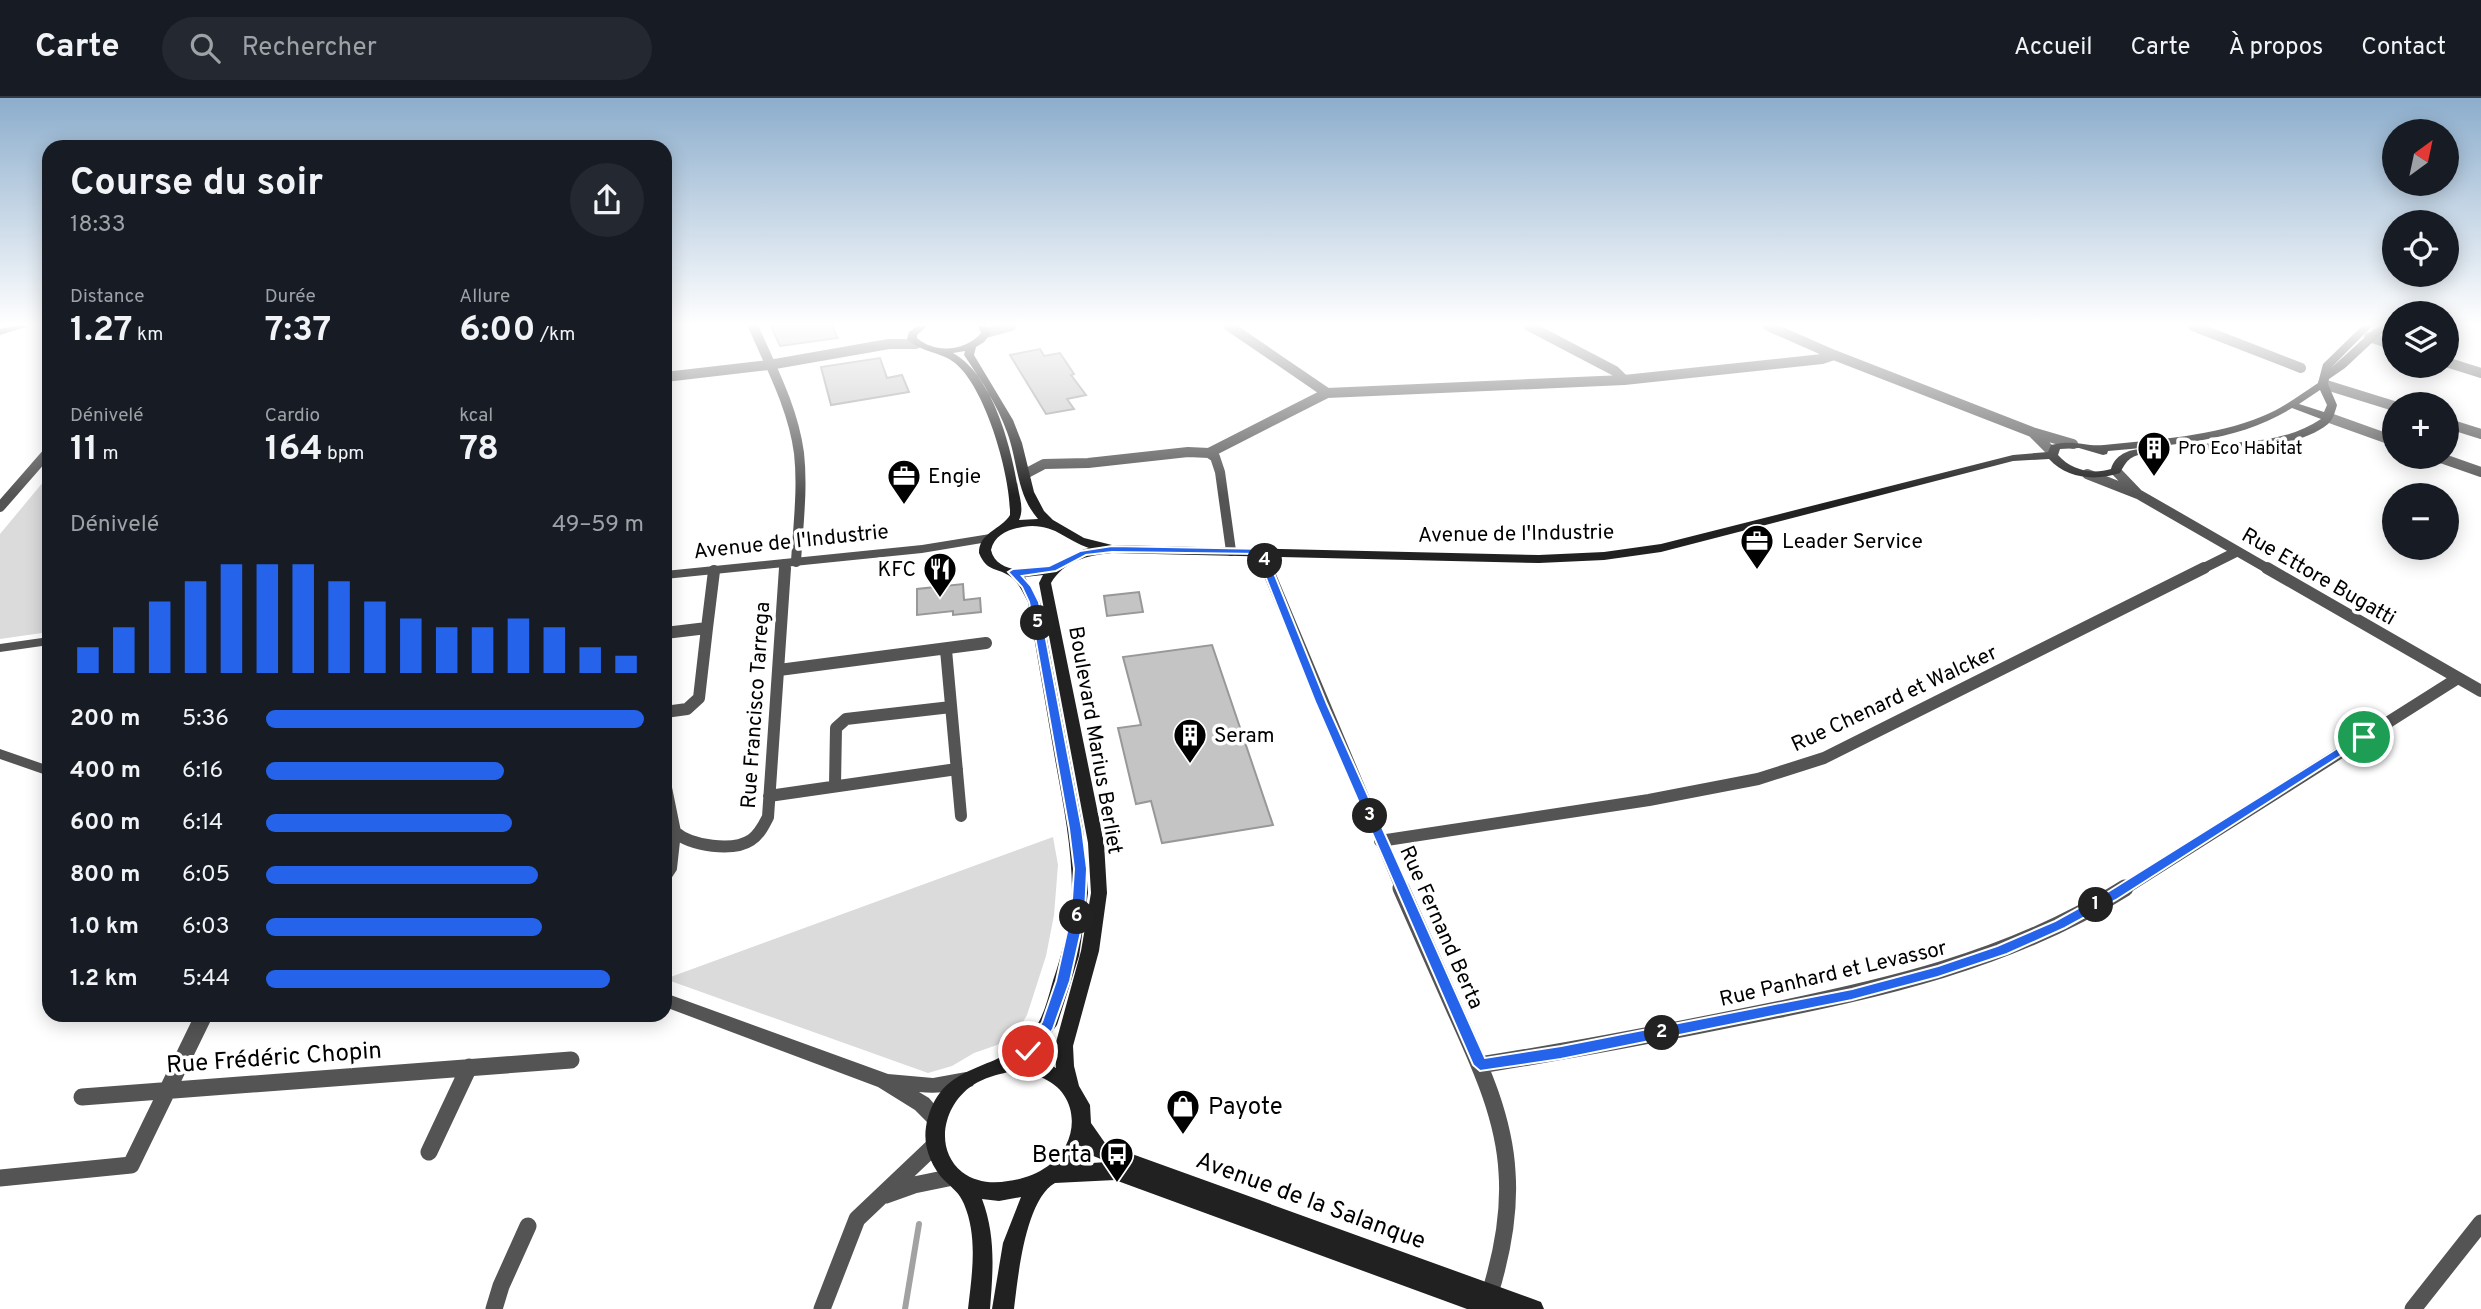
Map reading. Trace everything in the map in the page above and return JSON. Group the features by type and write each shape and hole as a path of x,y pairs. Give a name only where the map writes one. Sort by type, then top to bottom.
{"main road":[{"path":"974,383 988,406 1010,466 1016,507 1014,518 1006,528"},
{"path":"987,383 1007,419 1035,512 1049,523"},
{"path":"2073,444 2097,449 2131,447 2210,435 2269,418 2292,405 2321,383"},
{"path":"2052,453 2064,466 2099,475 2117,467 2129,454 2141,451 2280,441 2313,430 2327,417 2332,401 2325,383"},
{"path":"2292,405 2327,417"},
{"name":"Avenue de l'Industrie","path":"1053,569 1083,553 1112,549 1539,559 1604,556 1661,548 2013,458 2052,453 2063,445 2073,444"},
{"path":"2097,449 2117,467"},
{"name":"Avenue de l'Industrie","path":"1994,464 2034,461 2064,466"},
{"path":"1049,523 1020,524 1006,528 990,538 984,547 985,556 995,566 1013,572 1033,573 1053,569"},
{"name":"Avenue de l'Industrie","path":"1049,523 1065,529 1074,538 1112,549"},
{"path":"1070,558 1076,548 1074,538"},
{"name":"Boulevard Marius Berliet","path":"1053,569 1045,583 1096,843 1099,893 1084,978 1064,1046 1070,1085"},
{"name":"Boulevard Marius Berliet","path":"1008,1064 1028,1051 1048,1025 1070,956 1080,893 1075,829 1034,602 1026,586 1013,572"},
{"path":"979,1309 983,1223 976,1203 941,1162 935,1145 937,1119 943,1105 966,1080 986,1069 1008,1064 1032,1064 1054,1072 1070,1085 1078,1097 1083,1126 1073,1152 1029,1198 1018,1224 1010,1255 1003,1309"},
{"name":"Avenue de la Salanque","path":"1083,1126 1098,1149 1126,1161 1493,1301"},
{"name":"Avenue de la Salanque","path":"1047,1179 1087,1170 1115,1171 1493,1301 1533,1309"},
{"path":"959,1181 989,1192 1015,1191 1047,1179"}],"street":[{"name":"Rue Francisco Tarrega","path":"672,831 686,841 729,846 749,842 762,831 768,817 779,670 800,475 796,438 775,383"},
{"path":"1311,383 1326,393"},
{"path":"1025,474 1044,464 1088,463 1188,452 1209,453 1326,393 1567,383"},
{"path":"1905,383 2032,432 2073,444"},
{"path":"2331,383 2382,402"},
{"path":"2327,417 2382,437"},
{"path":"2459,427 2481,434"},
{"path":"2032,432 2052,453"},
{"path":"1209,453 1214,457 1220,472 1231,551"},
{"path":"0,507 42,459"},
{"path":"2459,464 2481,472"},
{"name":"Rue Ettore Bugatti","path":"2117,467 2138,494"},
{"name":"Rue Ettore Bugatti","path":"2087,474 2138,494 2481,691"},
{"name":"Avenue de l'Industrie","path":"672,574 922,549 990,538"},
{"name":"Avenue de l'Industrie","path":"922,549 963,549 985,556"},
{"name":"Rue Fernand Berta","path":"1264,551 1265,563 1380,841 1480,1065 1506,1157 1506,1216 1493,1301"},
{"name":"Rue Chenard et Walcker","path":"1380,841 1676,795 1758,779 1824,758 2236,552"},
{"path":"672,711 687,709 699,698 714,571"},
{"path":"672,632 707,628"},
{"path":"0,648 42,642"},
{"path":"779,670 986,643"},
{"path":"0,656 42,649"},
{"path":"946,650 961,816"},
{"name":"Rue Panhard et Levassor","path":"1480,1065 1561,1053 1852,994 1938,971 2002,950 2060,925 2111,897 2458,678"},
{"path":"835,785 836,727 846,719 951,707"},
{"path":"0,754 42,769"},
{"path":"769,796 957,769"},
{"path":"672,1003 885,1081 922,1104 937,1119"},
{"path":"0,1178 131,1165 201,1022"},
{"name":"Rue Frédéric Chopin","path":"82,1097 571,1060"},
{"path":"429,1152 469,1068"},
{"path":"885,1081 933,1086 966,1080"},
{"path":"822,1309 857,1219 935,1145"},
{"path":"879,1198 914,1185 959,1181"},
{"path":"2413,1309 2481,1223"},
{"path":"495,1309 501,1286 528,1226"}],"shaded area":[{"path":"42,483 42,633 0,639 0,534"},
{"path":"1053,837 1058,865 1054,915 1046,956 1027,1015 1017,1032 997,1045 974,1053 952,1066 928,1073 672,982 672,976"}],"building":[{"path":"825,383 905,383 909,392 831,405"},
{"path":"1027,383 1077,383 1086,395 1067,399 1074,409 1046,414"},
{"name":"KFC","path":"963,584 964,600 980,598 981,612 953,615 953,611 917,615 917,589"},
{"path":"1139,592 1143,612 1107,616 1104,596"},
{"name":"Seram","path":"1212,645 1273,825 1162,843 1151,801 1136,804 1118,728 1141,725 1123,657"}],"waterway":[{"path":"905,1309 919,1224"}],"place":[{"name":"Pro Eco Habitat","path":"2154,478"},
{"name":"Engie","path":"904,506"},
{"name":"Leader Service","path":"1757,571"},
{"name":"KFC","path":"940,599"},
{"name":"Seram","path":"1190,765"},
{"name":"Payote","path":"1183,1136"},
{"name":"Berta","path":"1117,1184"}],"route":[{"path":"1028,1051 1048,1025 1063,981 1078,914 1080,869 1034,602 1026,586 1013,572 1033,573 1053,569 1083,553 1112,549 1264,551 1265,563 1322,704 1480,1065 1561,1053 1852,994 1938,971 2002,950 2060,925 2111,897 2364,737"}]}
